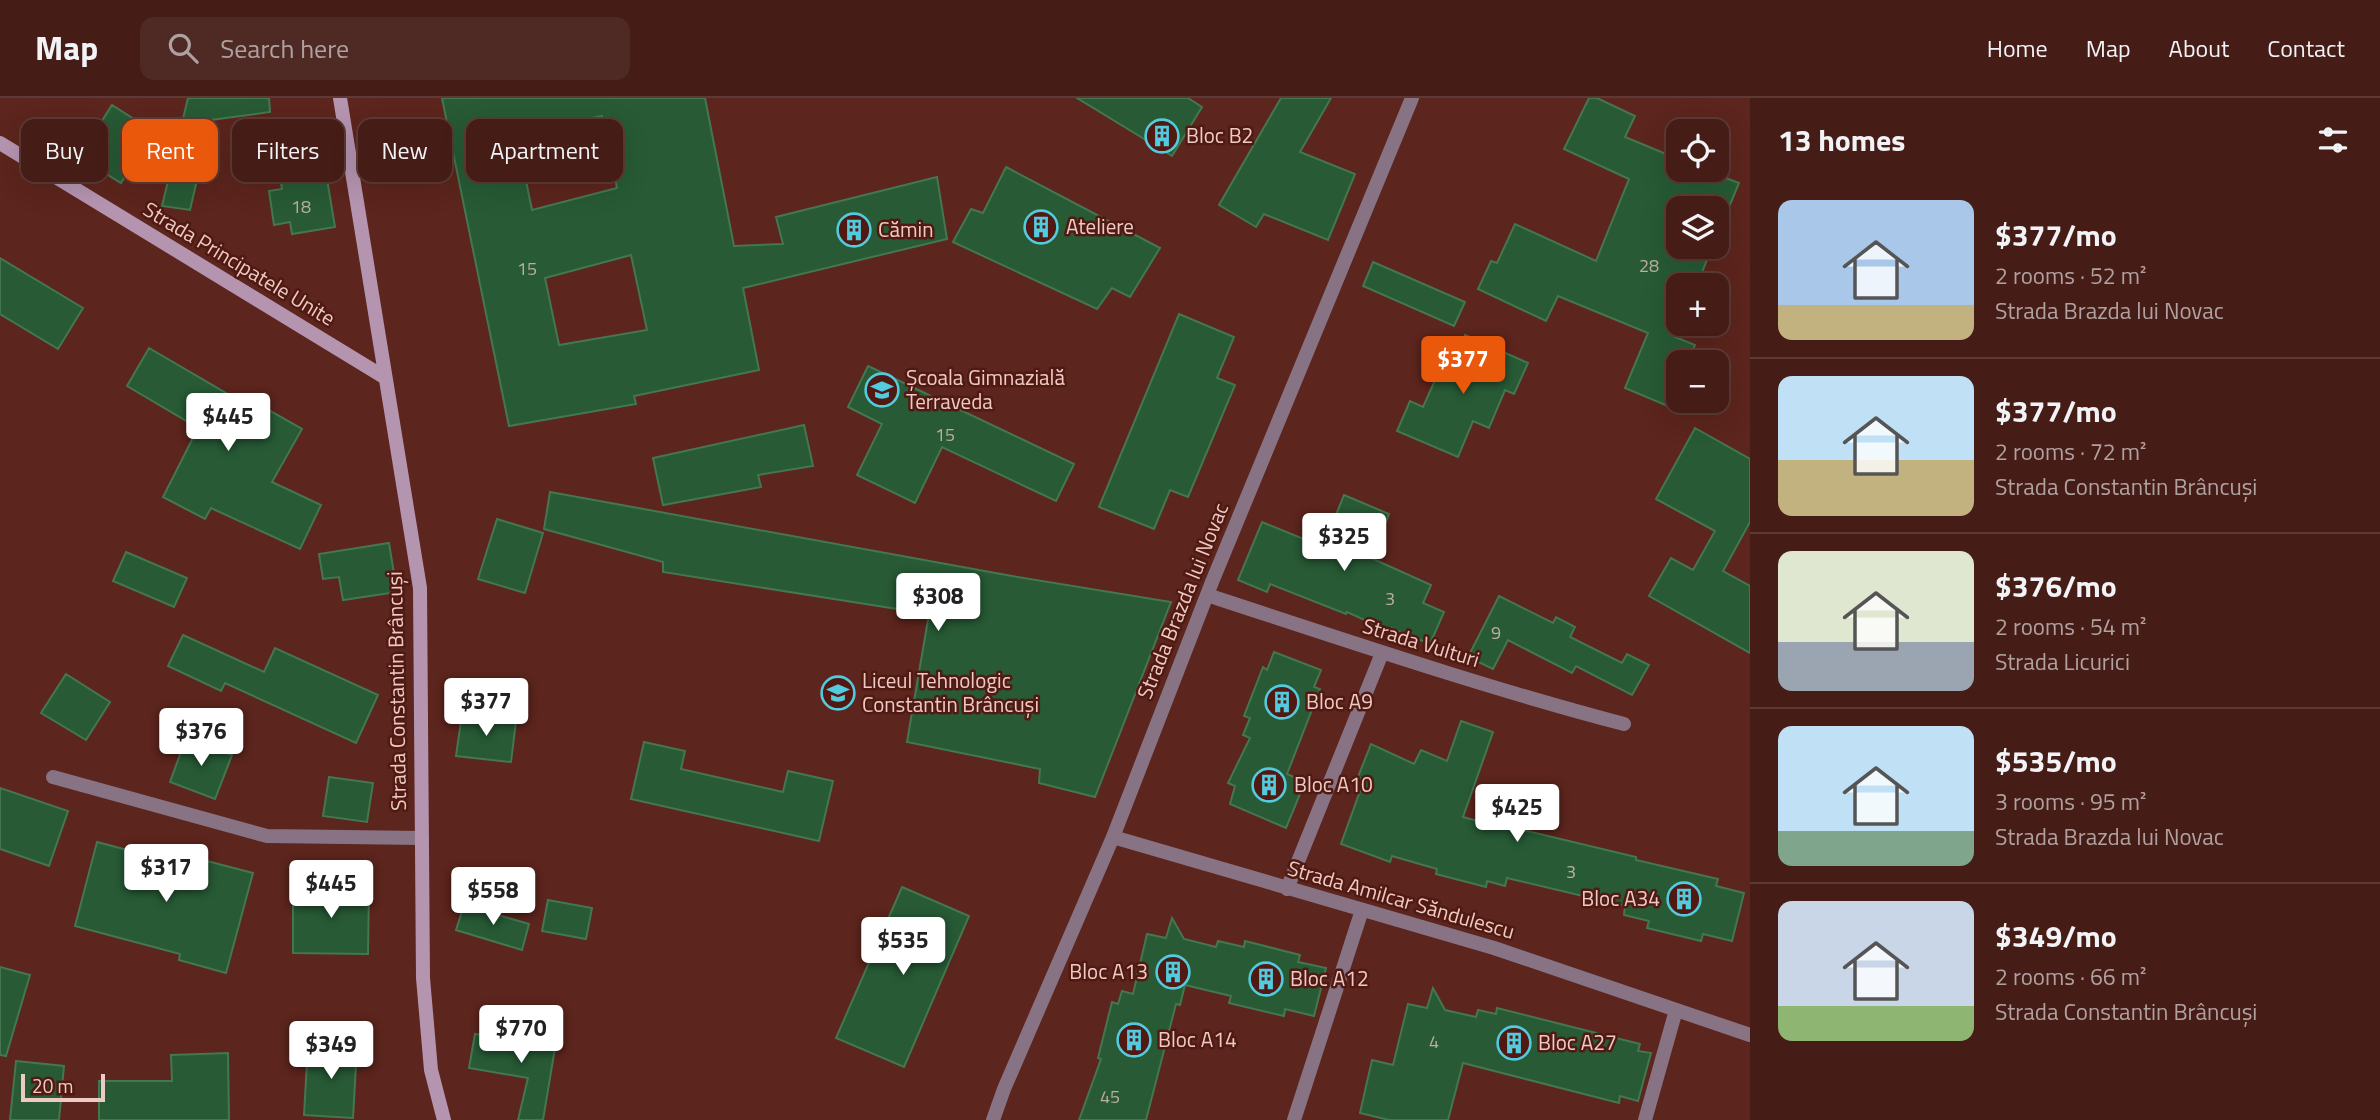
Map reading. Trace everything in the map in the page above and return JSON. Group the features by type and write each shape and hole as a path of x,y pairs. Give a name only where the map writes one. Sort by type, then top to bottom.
{"street":[{"name":"Strada Constantin Brâncuși","path":"340,98 419,588 423,978 431,1070 444,1120"},
{"name":"Strada Brazda lui Novac","path":"993,1120 1113,837 1207,595 1412,98"},
{"name":"Strada Principatele Unite","path":"0,143 384,377"},
{"name":"Strada Vulturi","path":"1207,595 1382,653 1555,706 1624,724"},
{"path":"1287,888 1382,653"},
{"path":"53,777 267,836 422,838"},
{"name":"Strada Amilcar Săndulescu","path":"1113,837 1494,948 1750,1035"},
{"path":"1294,1120 1362,910"},
{"path":"1645,1120 1676,1010"}],"building":[{"path":"188,98 269,98 270,112 218,119 183,119"},
{"path":"442,98 705,98 734,246 783,244 776,217 937,177 947,239 743,288 759,370 634,396 636,404 509,426 452,147 452,119 446,119","holes":["631,255 647,330 559,345 545,278"]},
{"name":"Bloc B2","path":"1077,98 1188,98 1202,107 1172,156"},
{"path":"1281,98 1331,98 1300,152 1355,174 1328,240 1264,214 1256,227 1219,205"},
{"path":"1589,98 1597,98 1635,116 1625,137 1666,154 1666,182 1729,182 1729,179 1739,183 1729,207 1729,196 1666,196 1666,259 1707,259 1702,273 1666,273 1666,336 1675,336 1695,345 1693,350 1666,350 1666,405 1625,388 1648,333 1558,296 1546,321 1478,289 1491,261 1497,263 1515,224 1596,261 1629,179 1564,149"},
{"path":"112,105 134,119 122,119 121,183 108,175 108,119 103,119"},
{"name":"Ateliere","path":"1006,167 1160,248 1130,297 1112,288 1097,309 953,242 971,209 983,213"},
{"path":"168,182 197,182 190,210 162,206"},
{"path":"281,182 328,182 335,227 292,234 290,222 274,225 269,191 282,189"},
{"path":"0,258 83,308 58,349 0,314"},
{"path":"1373,262 1465,302 1454,326 1363,286"},
{"path":"1179,314 1234,337 1217,378 1235,385 1188,497 1170,490 1154,529 1099,507"},
{"path":"1465,335 1528,363 1514,394 1505,390 1489,428 1473,421 1458,457 1397,431 1410,401 1423,407 1441,367 1449,371"},
{"path":"149,348 262,414 265,408 302,429 272,482 321,505 300,549 211,508 205,519 163,497 198,428 127,386"},
{"name":"Școala Gimnazială Terraveda","path":"868,366 1074,464 1056,501 942,447 915,503 857,475 882,424 848,407"},
{"path":"804,425 813,466 758,475 761,487 663,505 653,458"},
{"path":"1695,428 1750,459 1750,522 1723,571 1750,586 1750,653 1649,596 1671,558 1693,570 1715,531 1656,499"},
{"name":"Liceul Tehnologic Constantin Brâncuși","path":"550,492 1012,576 1171,602 1095,797 1039,783 1040,769 907,742 929,614 663,572 663,562 544,529"},
{"path":"1344,495 1389,514 1371,558 1431,585 1423,603 1444,612 1430,644 1391,628 1389,631 1347,612 1346,614 1270,584 1267,592 1238,580 1262,522 1323,547"},
{"path":"497,519 543,533 525,593 478,579"},
{"path":"389,543 397,592 343,600 339,577 323,579 319,554"},
{"path":"126,552 187,578 174,607 113,581"},
{"path":"1499,596 1553,623 1556,617 1575,627 1570,637 1622,663 1627,654 1649,665 1632,695 1576,666 1572,673 1508,640 1493,669 1468,657"},
{"path":"183,635 264,672 275,648 378,695 356,743 225,683 221,691 168,666"},
{"path":"1274,652 1321,670 1314,687 1320,689 1287,774 1305,782 1286,828 1230,804 1235,786 1228,783 1250,738 1243,735 1250,718 1244,716 1263,667 1267,670"},
{"path":"66,674 110,702 86,740 41,713"},
{"path":"462,714 516,721 511,762 456,756"},
{"path":"1461,721 1493,732 1463,817 1718,879 1716,886 1744,893 1732,941 1703,934 1701,941 1647,928 1649,921 1624,915 1625,906 1507,878 1505,886 1487,881 1486,887 1436,874 1437,869 1392,856 1390,862 1341,844 1364,780 1358,777 1371,744 1414,764 1421,750 1447,761"},
{"path":"186,738 232,755 215,799 170,782"},
{"path":"644,742 685,751 681,769 783,792 788,771 833,781 819,841 631,799"},
{"path":"329,777 373,783 367,822 323,816"},
{"path":"0,788 68,811 49,866 0,849"},
{"path":"97,842 200,869 203,860 253,873 226,973 179,960 180,954 75,926"},
{"path":"293,886 369,887 368,954 293,953"},
{"path":"902,887 969,916 904,1067 836,1038"},
{"path":"548,900 592,908 586,939 542,931"},
{"path":"464,905 529,924 522,950 456,930"},
{"path":"1172,918 1184,939 1216,947 1218,941 1244,947 1245,941 1300,955 1298,962 1326,968 1314,1016 1285,1009 1284,1016 1229,1003 1231,996 1185,985 1180,1005 1176,1004 1146,1120 1079,1120 1101,1059 1098,1058 1112,1002 1118,1004 1122,991 1133,994 1147,934 1166,938"},
{"path":"0,967 30,975 6,1056 0,1055"},
{"path":"1433,988 1445,1010 1476,1017 1478,1010 1496,1014 1497,1008 1640,1044 1638,1051 1651,1053 1638,1101 1620,1096 1619,1103 1463,1063 1448,1120 1389,1120 1360,1113 1372,1060 1393,1065 1408,1004 1427,1008"},
{"path":"543,1021 559,1024 543,1120 518,1120 528,1078 469,1068 475,1034 537,1044"},
{"path":"308,1045 357,1048 353,1118 304,1115"},
{"path":"228,1053 229,1120 99,1120 99,1081 172,1081 171,1055"},
{"path":"16,1061 64,1066 59,1120 10,1120"}],"place":[{"name":"Bloc B2","path":"1162,136"},
{"name":"Ateliere","path":"1041,227"},
{"name":"Cămin","path":"854,230"},
{"name":"Școala Gimnazială Terraveda","path":"882,390"},
{"name":"Liceul Tehnologic Constantin Brâncuși","path":"838,693"},
{"name":"Bloc A9","path":"1282,702"},
{"name":"Bloc A10","path":"1269,785"},
{"name":"Bloc A34","path":"1684,899"},
{"name":"Bloc A13","path":"1173,972"},
{"name":"Bloc A12","path":"1266,979"},
{"name":"Bloc A14","path":"1134,1040"},
{"name":"Bloc A27","path":"1514,1043"}]}
